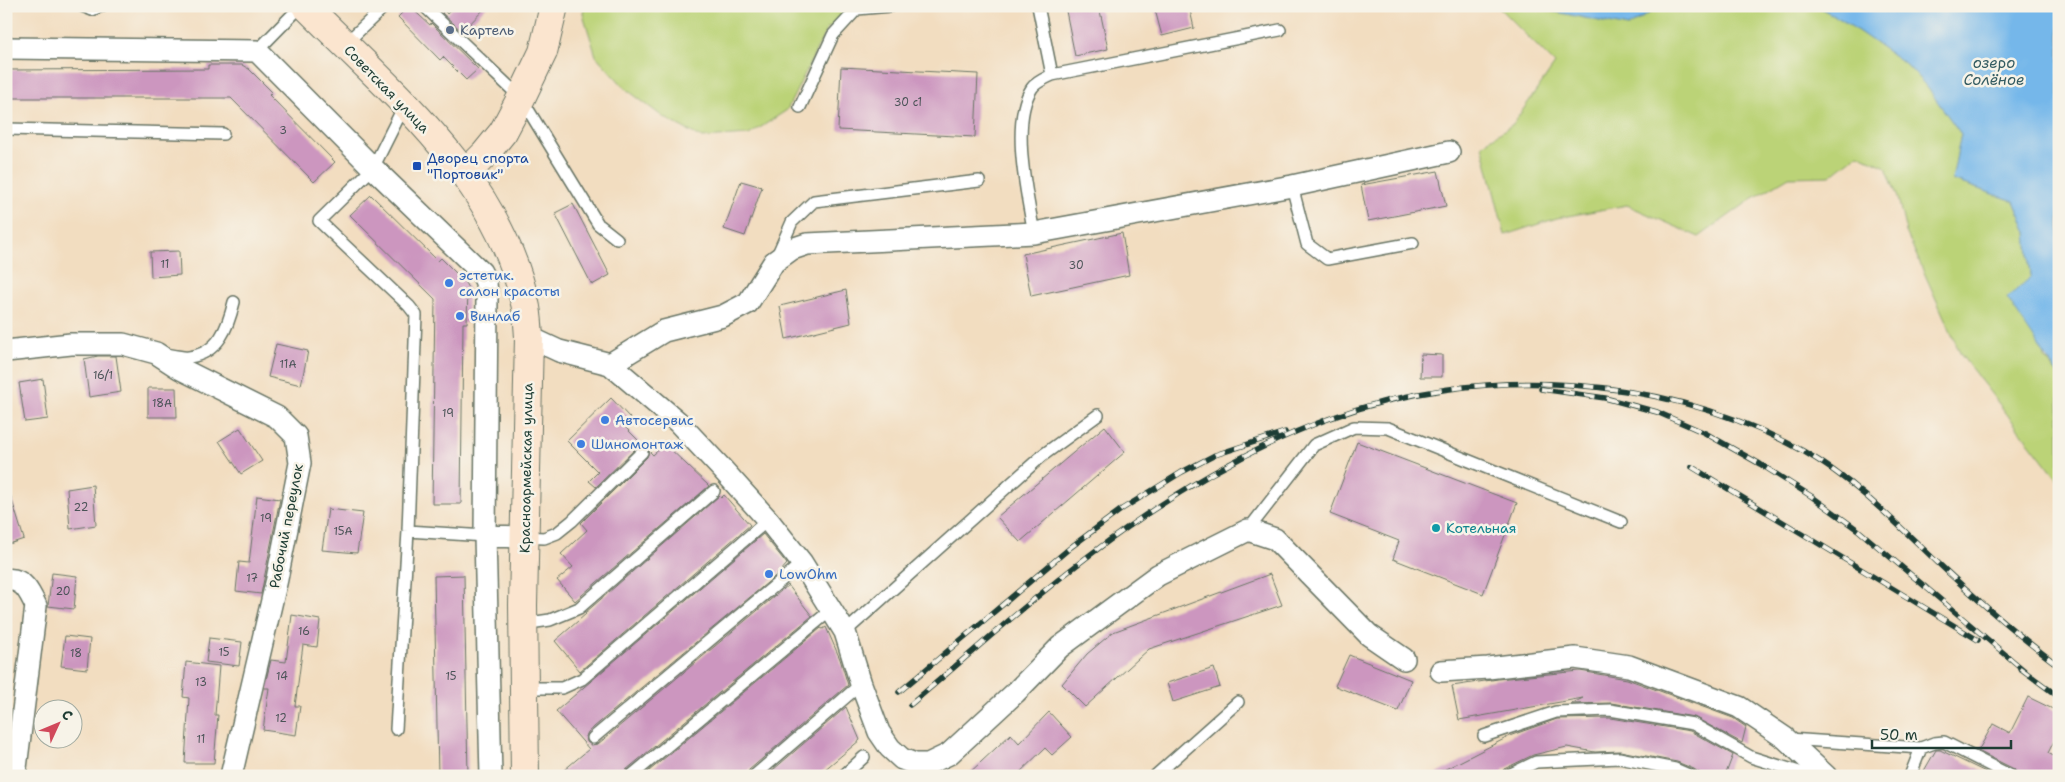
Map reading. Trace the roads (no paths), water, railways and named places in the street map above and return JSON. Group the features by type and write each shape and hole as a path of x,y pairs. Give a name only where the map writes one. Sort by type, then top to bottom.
{"main road":[{"name":"Советская улица","path":"306,6 405,104 465,174"},
{"path":"465,174 503,132 542,52 554,6"},
{"name":"Красноармейская улица","path":"465,174 485,204 503,239 517,273 526,304 529,337 524,624 525,776"}],"street":[{"path":"6,48 258,51 373,168 481,272 486,282 485,536 491,776"},
{"path":"610,364 664,331 723,316 748,303 774,262 792,249 806,244 1034,233 1292,186 1449,152"},
{"path":"529,337 559,350 610,364 678,422 768,520 802,563 845,632 861,684 879,732 890,748 902,759 915,764 928,764 949,754 1015,693 1060,646 1158,574 1248,530 1275,539 1370,635 1404,659"},
{"path":"6,351 71,344 123,344 156,352"},
{"name":"Рабочий переулок","path":"156,352 179,368 277,417 296,436 299,448 300,463 277,579 232,776"},
{"path":"485,536 525,537"},
{"path":"6,580 12,579 28,588 36,606 15,776"},
{"path":"1441,671 1576,658 1629,666 1739,707 1785,738 1826,776"}],"lane":[{"path":"82,6 92,10 101,6"},
{"path":"258,51 301,6"},
{"path":"344,45 385,6"},
{"path":"424,6 521,98 598,224 616,239"},
{"path":"800,107 833,35 856,9 890,6"},
{"path":"1038,6 1052,75"},
{"path":"1034,233 1022,171 1022,109 1033,86 1052,75 1280,30"},
{"path":"396,729 408,531 416,315 409,306 318,220 373,168 405,104"},
{"path":"6,129 223,134"},
{"path":"774,262 792,222 814,201 979,181"},
{"path":"1292,186 1307,244 1327,258 1413,243"},
{"path":"156,352 188,357 203,353 217,342 226,330 234,302"},
{"path":"845,632 1044,455 1098,415"},
{"path":"1248,530 1314,445 1354,427 1388,428 1621,522"},
{"path":"525,537 544,538 557,534 642,452"},
{"path":"524,624 550,620 579,608 714,491"},
{"path":"524,688 562,688 582,679 768,520"},
{"path":"408,531 485,536"},
{"path":"593,738 802,563"},
{"path":"631,776 831,610"},
{"path":"754,776 861,684"},
{"path":"1155,776 1238,702"},
{"path":"1484,736 1556,712 1610,710 1693,724 1751,757 1812,776"},
{"path":"1785,738 1921,748 1934,743 1944,742 2011,776"},
{"path":"1910,776 1921,748"},
{"path":"843,776 864,757"},
{"path":"1507,776 1536,762 1619,758 1675,769 1691,776"}],"water":[{"path":"1544,6 1660,6 1628,27 1547,10"},
{"name":"озеро Солёное","path":"1817,6 2059,6 2059,376 2007,298 2031,277 2027,232 2014,201 1952,180 1961,134 1927,87 1906,64 1842,20"}],"railway":[{"path":"910,705 1071,569 1099,548 1151,511 1250,453 1328,419 1386,401 1446,389 1507,384 1569,385 1630,392 1690,405 1748,425 1803,451 1856,488 1981,603 2059,666"},
{"path":"1541,389 1605,398 1657,412 1705,433 1760,464 1811,496 1858,530 2025,671"},
{"path":"899,692 1071,547 1122,509 1182,472 1215,455 1285,432"},
{"path":"1692,467 1978,640"},
{"path":"2020,668 2059,697"}],"place":[{"name":"Картель","path":"450,30"},
{"name":"Дворец спорта \"Портовик\"","path":"417,166"},
{"name":"эстетик. салон красоты","path":"449,283"},
{"name":"Винлаб","path":"460,316"},
{"name":"Автосервис","path":"605,420"},
{"name":"Шиномонтаж","path":"581,444"},
{"name":"Котельная","path":"1436,528"},
{"name":"LowOhm","path":"769,574"}]}
